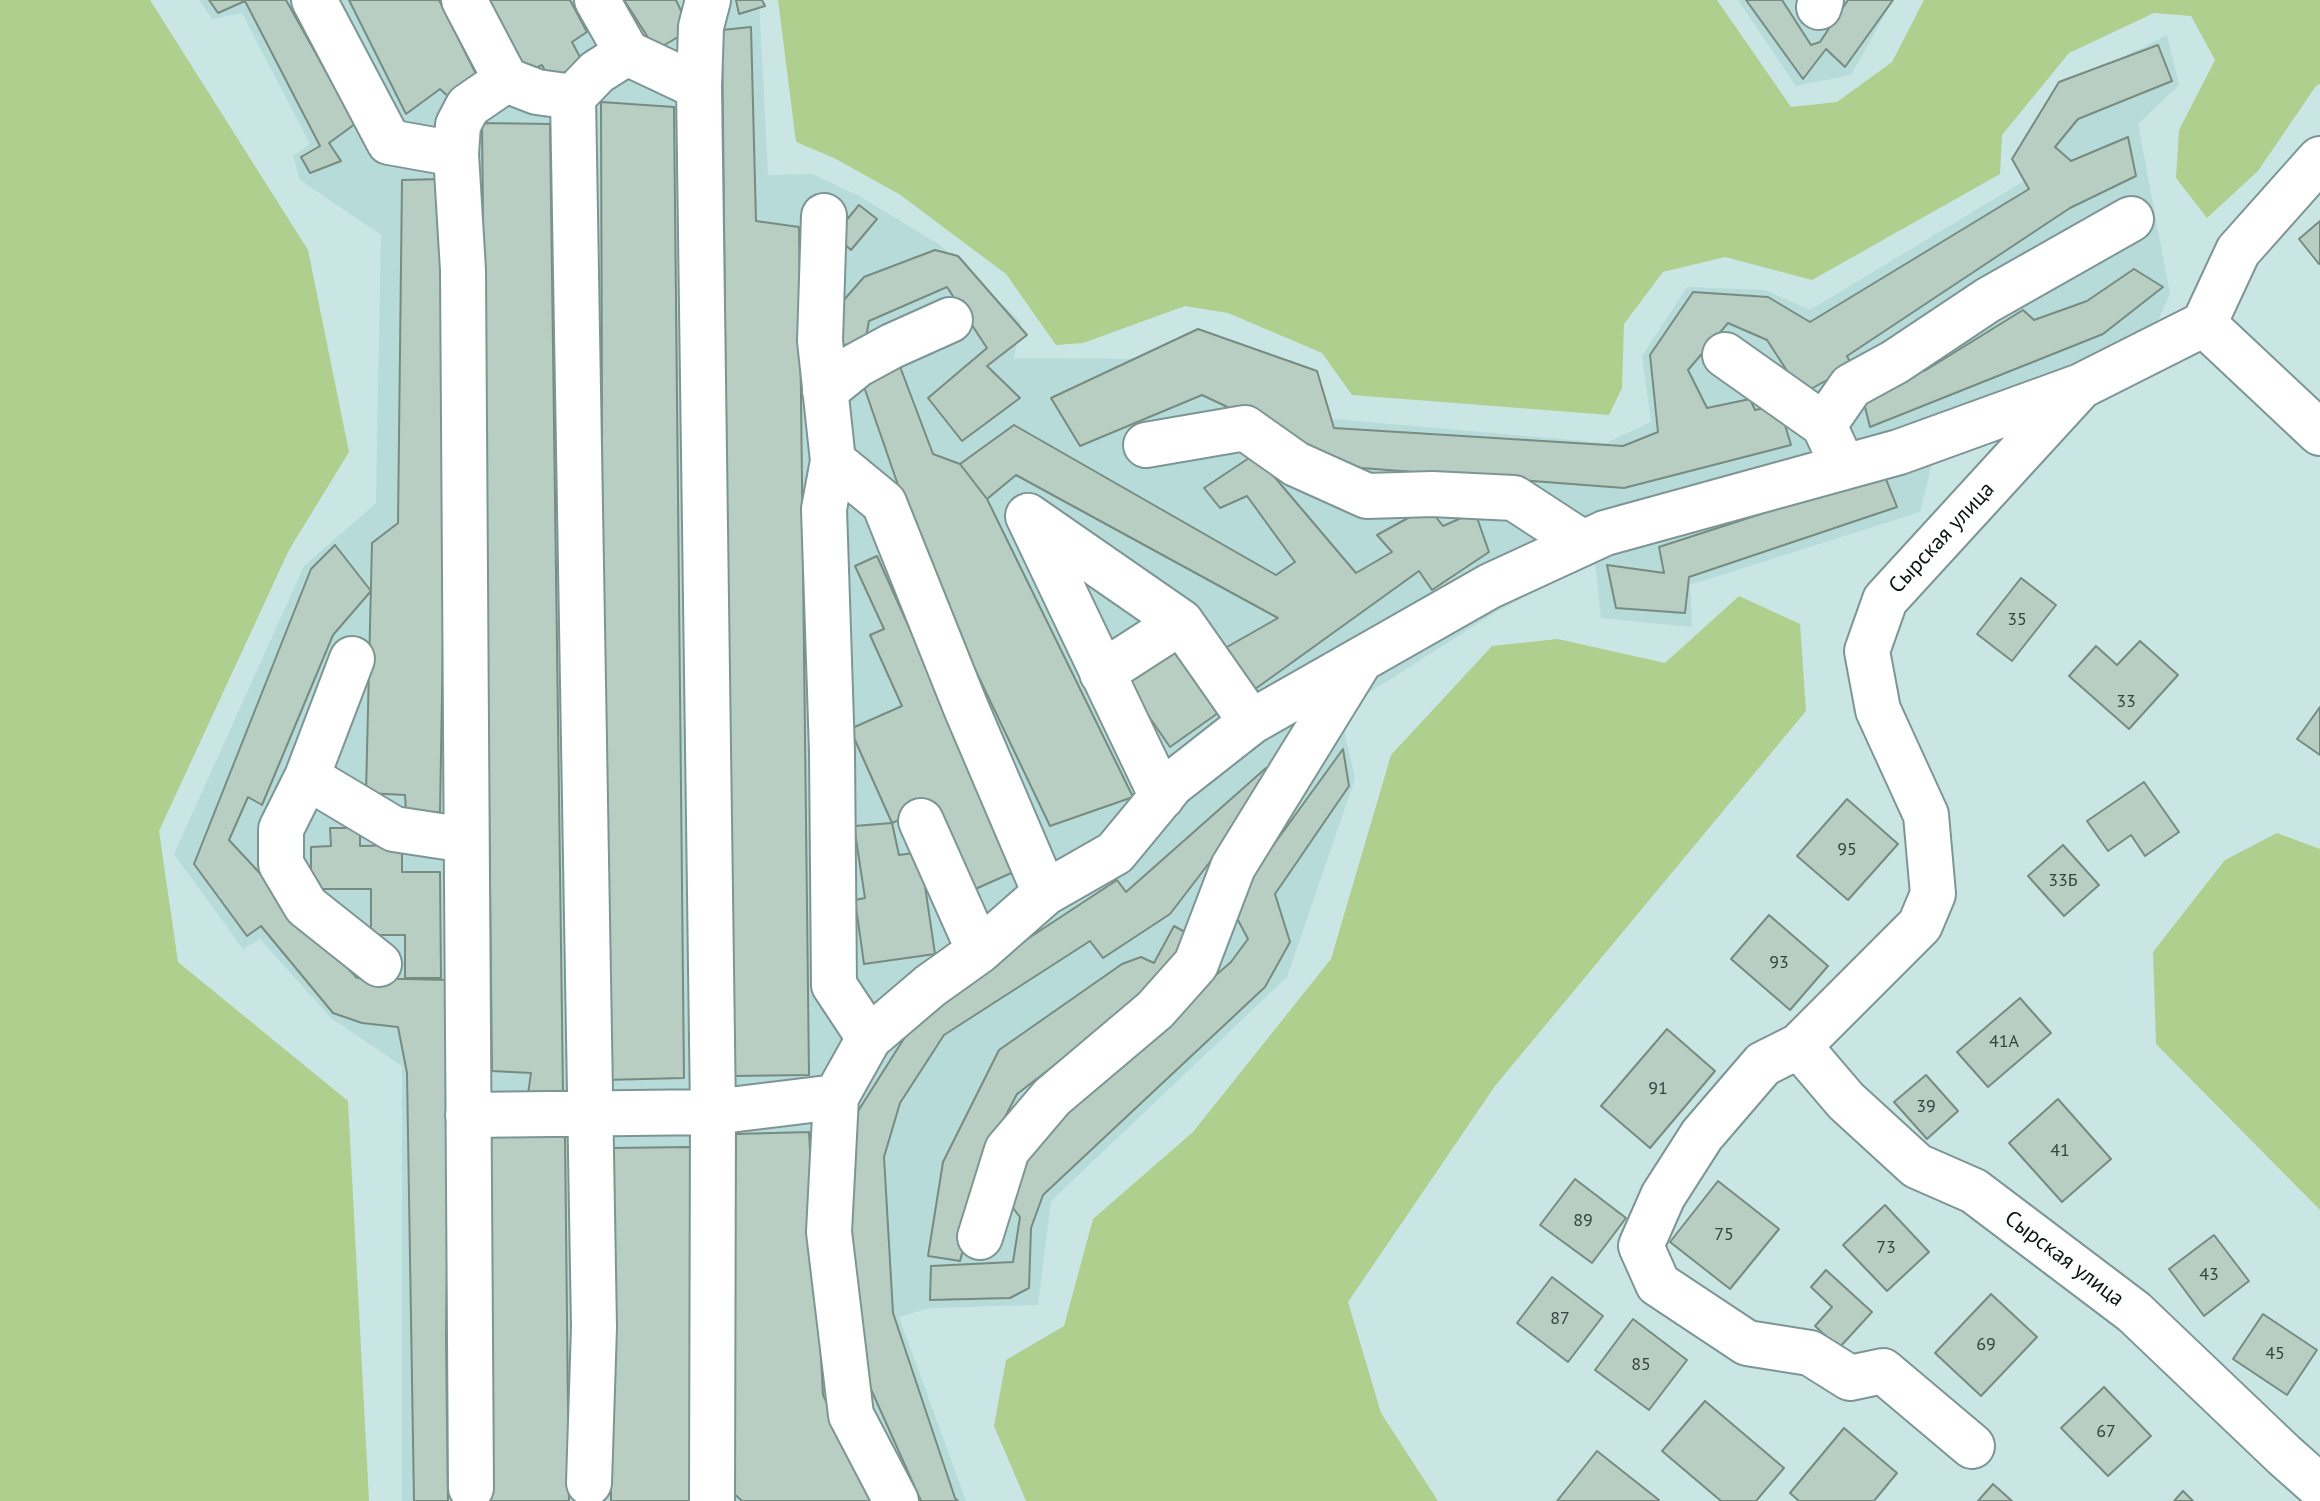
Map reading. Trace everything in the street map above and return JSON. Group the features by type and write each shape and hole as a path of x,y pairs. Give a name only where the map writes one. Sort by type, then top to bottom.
{"street":[{"path":"314,0 389,142 456,154"},
{"path":"464,0 506,80 537,92 573,97"},
{"path":"597,0 627,53 699,87"},
{"path":"708,0 701,27 699,87 713,1112 712,1501"},
{"path":"589,1483 594,1327 573,97 597,72 627,53"},
{"path":"471,1488 463,270 456,154 458,125 468,106 506,80"},
{"path":"2320,159 2238,251 2204,324 2320,433"},
{"path":"824,216 820,341 833,461 824,509 832,752 834,985 869,1038"},
{"path":"1824,425 1851,386 1895,362 1988,300 2131,219"},
{"path":"825,391 857,365 950,320"},
{"name":"Сырская улица","path":"1972,1446 1883,1371 1850,1378 1810,1353 1747,1343 1658,1284 1641,1246 1663,1196 1702,1135 1763,1064 1799,1046 1920,925 1933,894 1926,815 1878,710 1867,651 1885,600 2081,386 2204,324"},
{"path":"1725,355 1824,425 1843,466"},
{"path":"896,1501 851,1415 829,1232 836,1097 869,1038 930,986 979,951 1045,893 1115,853 1172,784 1251,722 1490,586 1605,533 1899,452 2081,386"},
{"path":"1146,445 1245,428 1296,464 1367,496 1432,494 1514,498 1583,543"},
{"path":"833,461 884,503 966,708 1045,893"},
{"path":"1162,797 1028,516 1181,622 1251,722"},
{"path":"1102,673 1181,622"},
{"path":"352,659 307,777 281,829 281,864 306,906 379,964"},
{"path":"980,1237 1007,1150 1052,1097 1155,1010 1196,964 1233,867 1362,659"},
{"path":"307,777 394,829 466,840"},
{"path":"921,821 979,951"},
{"name":"Сырская улица","path":"1799,1046 1846,1101 1917,1166 1974,1191 2134,1312 2320,1487"},
{"path":"468,1115 713,1112 836,1097"}],"shaded area":[{"path":"199,0 759,0 768,175 812,174 859,196 940,245 1021,322 1014,358 1293,360 1323,418 1606,443 1651,422 1642,356 1687,287 1765,290 1810,310 2024,181 2017,156 2066,86 2167,35 2179,85 2138,124 2170,294 2133,374 1932,464 1920,512 1690,585 1692,627 1601,618 1595,562 1493,614 1340,711 1355,779 1287,977 1051,1201 1038,1305 930,1308 899,1317 966,1501 402,1501 402,1066 331,1018 260,939 243,949 174,854 304,566 376,503 381,235 300,180 293,156 310,144 242,13 212,19"},
{"path":"1738,0 1893,0 1851,75 1796,86"}],"green space":[{"path":"0,0 150,0 308,250 349,452 289,550 159,831 178,962 348,1101 369,1501 0,1501"},
{"path":"778,0 1717,0 1791,107 1837,102 1892,62 1924,0 2320,0 2320,84 2258,171 2207,218 2176,178 2179,130 2215,60 2191,16 2154,13 2069,53 2002,135 2000,174 1812,280 1725,257 1663,272 1624,324 1622,388 1609,415 1352,395 1322,353 1228,313 1185,306 1083,343 1056,345 1006,274 899,194 834,158 796,142"},
{"path":"1739,596 1800,624 1806,711 1495,1086 1348,1302 1381,1413 1438,1501 1026,1501 994,1426 1006,1360 1064,1326 1093,1219 1193,1132 1331,959 1391,755 1492,646 1558,639 1665,663"},
{"path":"2277,833 2320,849 2320,1210 2156,1044 2153,952 2225,860"}],"building":[{"path":"209,0 286,0 355,124 329,143 341,161 310,173 301,157 320,146 245,1 218,13"},
{"path":"349,0 439,0 478,78 452,100 440,89 406,114"},
{"path":"486,0 570,0 587,32 572,42 583,63 550,80 542,65 525,73"},
{"path":"624,0 676,0 690,30 656,50"},
{"path":"736,0 762,0 765,6 739,14"},
{"path":"1746,0 1782,0 1811,45 1820,42 1848,0 1893,0 1845,67 1826,49 1803,79"},
{"path":"751,27 756,221 799,227 809,1075 733,1076 722,30"},
{"path":"2158,45 2172,81 2078,119 2055,147 2071,161 2128,137 2136,176 2070,208 1847,356 1852,366 1802,394 1767,340 1728,323 1688,370 1707,408 1750,399 1755,410 1779,405 1791,445 1624,488 1335,466 1278,431 1202,395 1080,446 1051,398 1198,329 1317,371 1334,428 1623,446 1658,432 1650,355 1693,292 1768,297 1810,322 2029,189 2012,159 2059,82"},
{"path":"601,102 674,107 684,1078 604,1080"},
{"path":"482,123 550,124 563,1093 528,1094 531,1073 492,1071"},
{"path":"442,179 445,524 440,812 406,812 405,795 366,793 372,543 398,523 402,180"},
{"path":"859,205 877,219 851,250 834,235"},
{"path":"2320,221 2320,263 2319,264 2299,239"},
{"path":"935,250 958,256 1027,335 987,366 1020,398 962,441 928,398 987,348 947,287 869,321 865,343 843,345 836,309 864,277"},
{"path":"2134,269 2163,287 2103,334 1870,427 1861,391 1926,370 2023,310 2034,320 2087,301"},
{"path":"899,364 933,454 960,464 987,499 1133,797 1050,826 927,569 860,375"},
{"path":"1014,425 1276,575 1295,562 1247,496 1220,508 1204,488 1255,454 1356,573 1392,552 1377,535 1428,507 1443,526 1475,512 1489,552 1432,590 1419,571 1251,692 1220,651 1278,618 1016,475 987,499 960,464"},
{"path":"1884,474 1897,507 1689,577 1685,613 1616,608 1607,565 1664,573 1659,547"},
{"path":"335,545 371,591 333,635 262,805 248,797 229,840 357,978 451,980 446,1336 448,1501 414,1501 407,1073 398,1027 362,1023 333,1013 261,926 247,936 194,864 311,569"},
{"path":"877,556 1018,870 971,891 933,805 892,823 850,729 902,706 870,635 884,629 855,566"},
{"path":"2021,578 2056,605 2012,661 1977,634"},
{"path":"2140,641 2178,675 2129,729 2069,676 2096,646 2117,665"},
{"path":"1170,646 1218,713 1170,747 1123,679"},
{"path":"2320,707 2320,755 2297,739"},
{"path":"1343,749 1349,786 1275,894 1290,942 1265,987 1043,1195 1031,1228 1029,1288 1010,1298 930,1300 931,1266 1013,1262 1020,1217 1002,1194 1056,1114 1231,962 1248,939 1230,905"},
{"path":"1266,768 1275,777 1170,914 1103,958 1090,941 944,1035 900,1103 884,1157 893,1313 958,1501 921,1501 870,1387 843,1208 853,1119 924,1007 1117,880 1126,892"},
{"path":"2144,782 2179,832 2145,856 2131,835 2108,851 2087,821"},
{"path":"1847,799 1898,844 1848,900 1797,856"},
{"path":"892,823 899,855 920,852 935,954 864,964 855,900 865,898 854,826"},
{"path":"330,828 360,828 360,846 402,845 402,872 440,872 441,978 405,978 405,935 371,935 371,889 311,889 311,847 331,846"},
{"path":"2063,845 2099,885 2064,916 2028,876"},
{"path":"1769,915 1828,966 1790,1010 1731,959"},
{"path":"1174,926 1196,938 1150,992 1017,1094 993,1140 960,1261 928,1256 943,1162 999,1050 1122,964 1141,957 1154,963"},
{"path":"2020,998 2051,1033 1988,1087 1957,1052"},
{"path":"1667,1029 1715,1071 1650,1148 1601,1106"},
{"path":"1926,1075 1958,1111 1927,1139 1894,1102"},
{"path":"2058,1099 2111,1159 2062,1202 2009,1143"},
{"path":"809,1132 823,1395 874,1501 742,1501 730,1490 736,1134"},
{"path":"487,1135 565,1135 569,1501 491,1501"},
{"path":"692,1147 691,1501 611,1501 611,1148"},
{"path":"1575,1179 1626,1218 1592,1263 1540,1225"},
{"path":"1718,1181 1779,1229 1730,1289 1670,1242"},
{"path":"1885,1205 1929,1252 1887,1291 1843,1245"},
{"path":"2214,1235 2249,1281 2204,1316 2169,1269"},
{"path":"1826,1270 1872,1312 1839,1348 1815,1326 1832,1307 1811,1287"},
{"path":"1552,1277 1603,1316 1568,1362 1517,1323"},
{"path":"1991,1294 2037,1337 1981,1396 1935,1353"},
{"path":"2263,1314 2317,1350 2287,1395 2233,1359"},
{"path":"1633,1319 1687,1360 1649,1410 1595,1370"},
{"path":"2104,1387 2151,1436 2108,1476 2061,1428"},
{"path":"1705,1401 1784,1468 1756,1501 1721,1501 1662,1451"},
{"path":"1844,1428 1897,1473 1874,1501 1799,1501 1790,1493"},
{"path":"1597,1451 1659,1500 1557,1501"},
{"path":"1993,1484 2012,1501 1978,1501"},
{"path":"2183,1491 2193,1501 2174,1501"}]}
